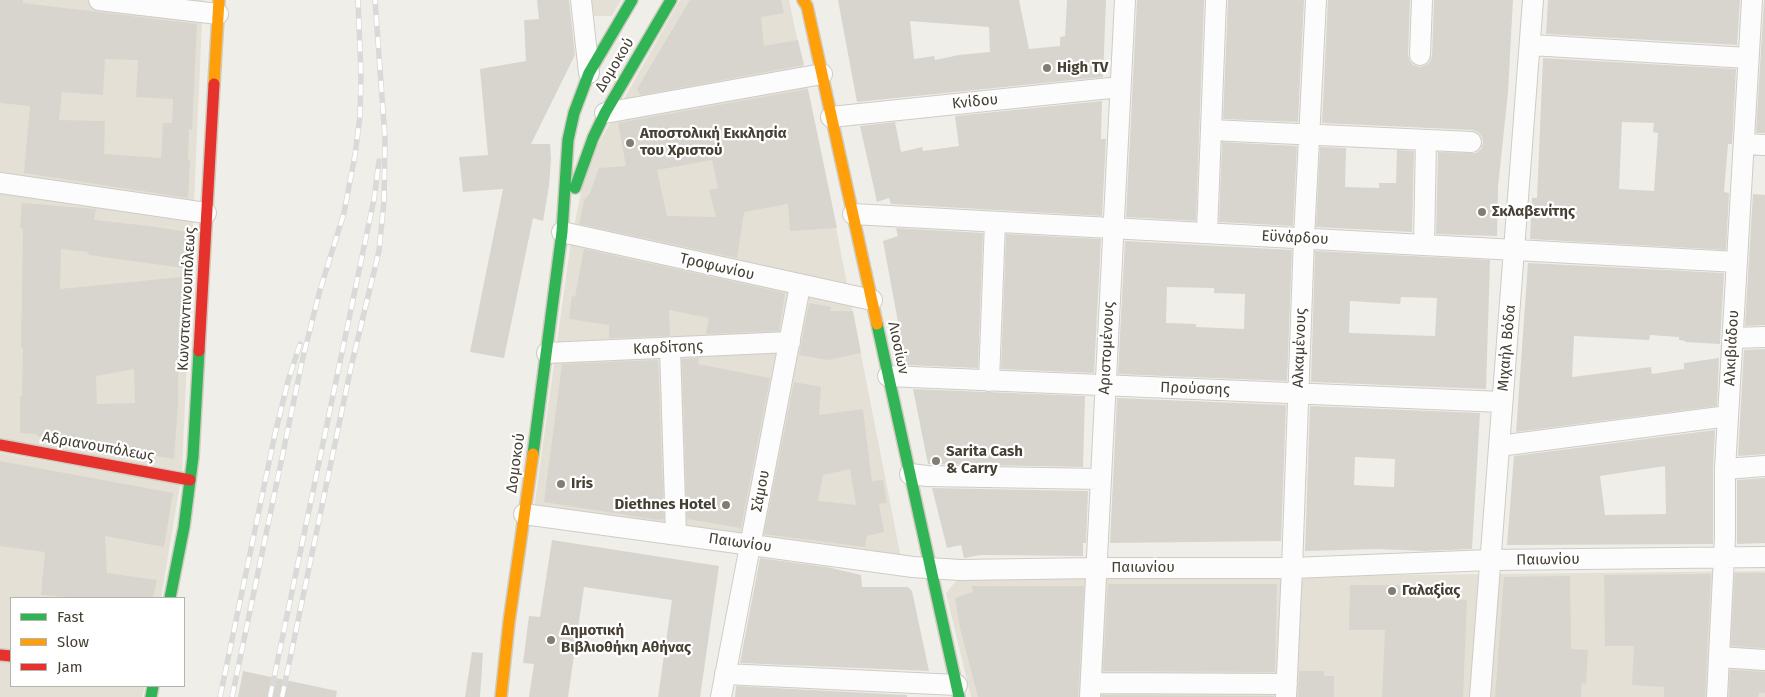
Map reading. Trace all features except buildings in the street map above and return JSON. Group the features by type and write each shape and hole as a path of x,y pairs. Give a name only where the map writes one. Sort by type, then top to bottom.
{"main road":[{"name":"Δομοκού","path":"501,697 509,622 562,232 568,140 574,112 589,73 632,0"},
{"name":"Δομοκού","path":"562,232 581,167 604,112 671,0"},
{"name":"Λιοσίων","path":"806,2 958,691"},
{"name":"Κωνσταντινουπόλεως","path":"170,597 184,528 196,419 218,7"},
{"name":"Αδριανουπόλεως","path":"0,445 190,480"}],"street":[{"path":"99,0 218,7"},
{"path":"581,0 589,73"},
{"name":"Αριστομένους","path":"1090,690 1125,0"},
{"path":"1207,233 1216,0"},
{"name":"Αλκαμένους","path":"1286,691 1304,238 1316,0"},
{"path":"1420,55 1422,0"},
{"name":"Μιχαήλ Βόδα","path":"1480,697 1533,0"},
{"name":"Αλκιβιάδου","path":"1717,697 1728,416 1752,0"},
{"path":"583,22 615,29"},
{"path":"1531,45 1748,58"},
{"path":"604,112 822,74"},
{"name":"Κνίδου","path":"831,117 1120,87"},
{"path":"1211,130 1471,142"},
{"path":"1424,245 1426,140"},
{"path":"1744,144 1765,145"},
{"path":"0,183 206,213"},
{"name":"Εϋνάρδου","path":"853,214 1737,262"},
{"path":"989,381 995,222"},
{"name":"Τροφωνίου","path":"562,232 800,286 872,300"},
{"name":"Σάμου","path":"721,697 800,286"},
{"path":"1733,338 1765,337"},
{"name":"Καρδίτσης","path":"547,353 790,342"},
{"path":"670,348 676,534"},
{"name":"Προύσσης","path":"888,376 1502,402"},
{"path":"1499,446 1728,416"},
{"path":"1726,469 1765,466"},
{"path":"910,474 927,476 1100,479"},
{"name":"Παιωνίου","path":"524,514 931,568 960,570 1292,568 1490,560 1765,557"},
{"path":"1719,657 1765,660"},
{"path":"725,674 958,691"},
{"path":"1090,690 1286,691"}],"shaded area":[{"path":"0,0 203,0 182,471 0,439"},
{"path":"587,0 621,0 612,16 588,16"},
{"path":"680,0 789,0 901,558 534,509 571,241 587,164"},
{"path":"0,453 180,484 161,597 10,597 10,687 145,687 142,697 0,697"},
{"path":"1765,571 1765,697 971,697 946,593 957,580"}],"railway":[{"path":"232,697 303,357 320,290 344,213 355,155 360,116 361,76 358,0"},
{"path":"282,697 351,367 379,251 384,201 385,138 375,0"},
{"path":"270,697 374,199 379,161"},
{"path":"220,697 275,434 288,381 300,344"}],"traffic: fast":[{"path":"533,454 562,232 568,140 574,113 589,73 632,0"},
{"path":"575,188 593,138 605,113 671,0"},
{"path":"877,324 959,697"},
{"path":"170,597 184,527 193,457 199,351"},
{"path":"151,697 153,687"}],"traffic: slow":[{"path":"214,84 219,0"},
{"path":"803,0 807,6 877,324"},
{"path":"501,697 509,622 533,454"}],"traffic: jam":[{"path":"199,351 214,84"},
{"path":"0,445 190,480"},
{"path":"0,655 10,656"}],"place":[{"name":"High TV","path":"1047,68"},
{"name":"Αποστολική Εκκλησία του Χριστού","path":"630,143"},
{"name":"Σκλαβενίτης","path":"1482,212"},
{"name":"Sarita Cash & Carry","path":"936,461"},
{"name":"Iris","path":"561,484"},
{"name":"Diethnes Hotel","path":"726,505"},
{"name":"Γαλαξίας","path":"1392,591"},
{"name":"Δημοτική Βιβλιοθήκη Αθήνας","path":"551,640"}]}
